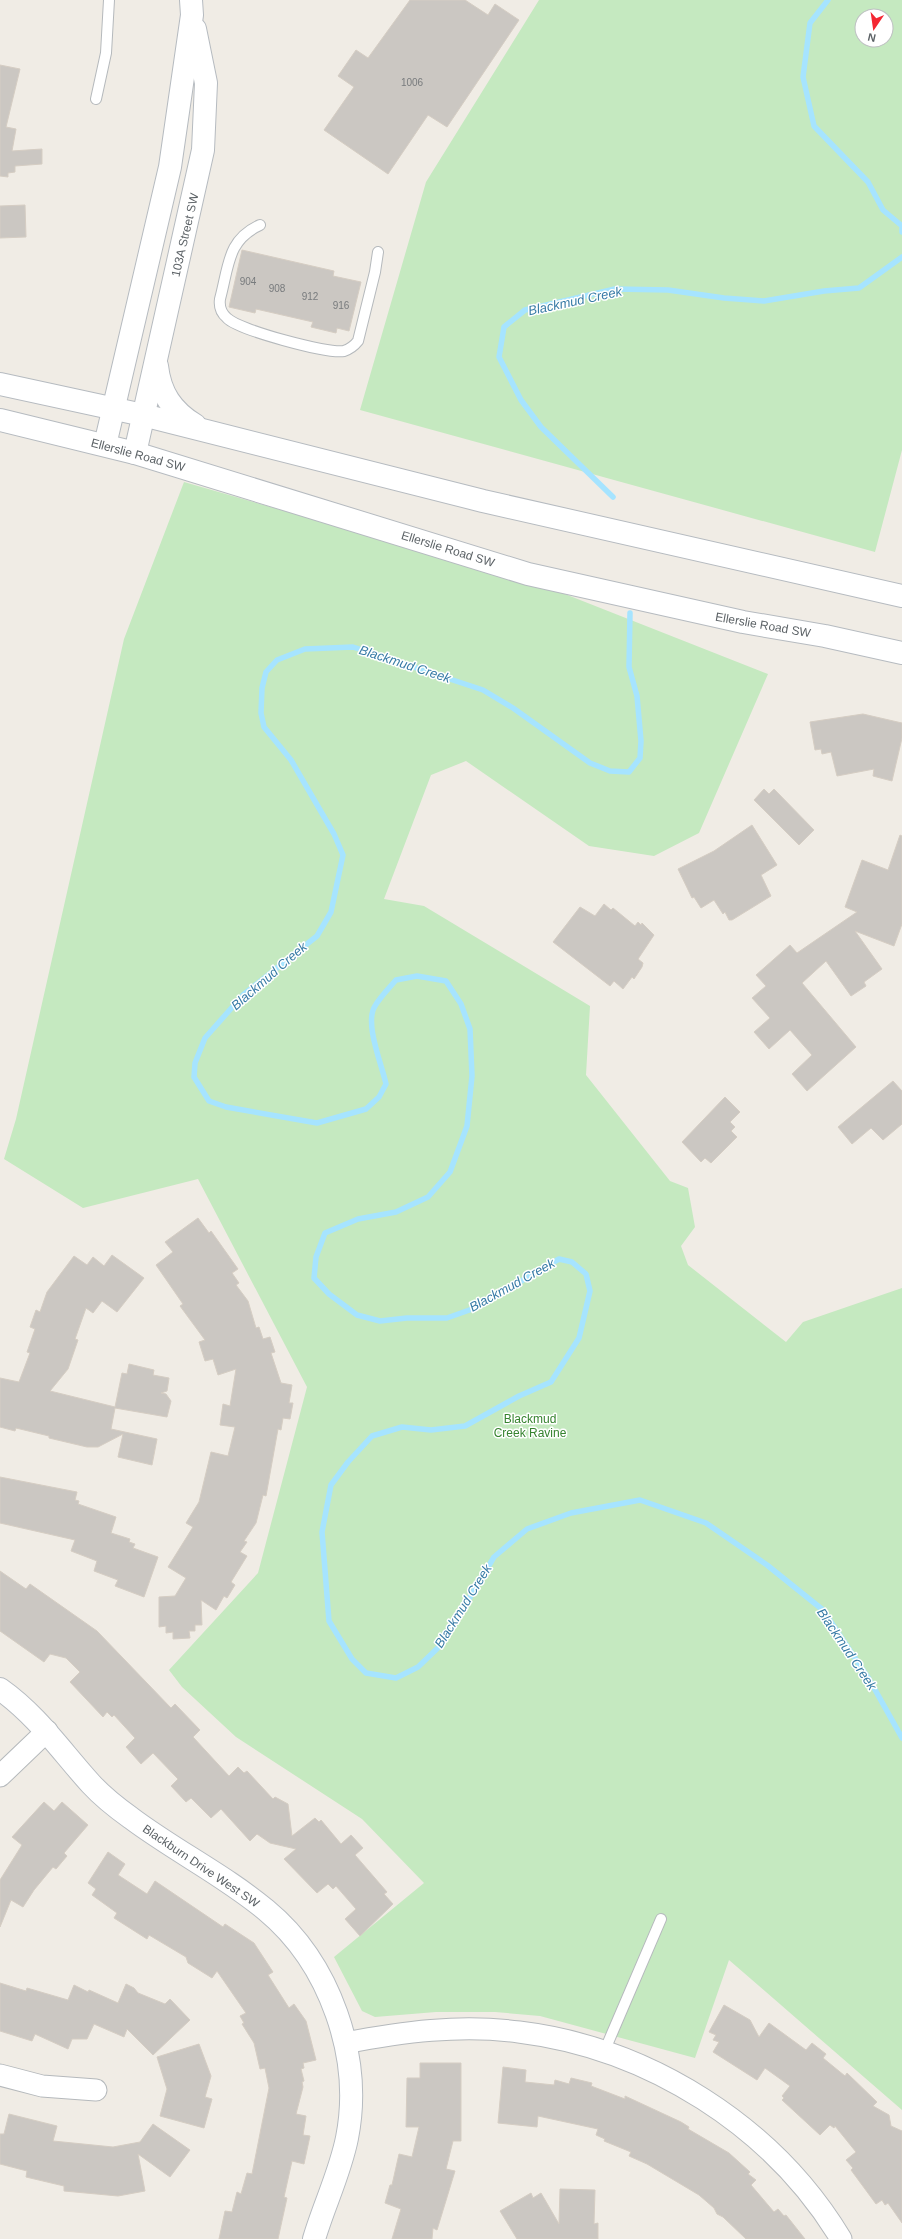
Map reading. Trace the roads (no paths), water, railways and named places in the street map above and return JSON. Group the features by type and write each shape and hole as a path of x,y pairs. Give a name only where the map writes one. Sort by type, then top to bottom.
{"main road":[{"name":"103A Street SW","path":"134,453 157,359 197,178 205,124 206,83 192,8"},
{"name":"103A Street SW","path":"105,445 115,409 170,167 192,8"},
{"path":"157,359 162,389 171,406 185,419 203,430"},
{"path":"0,384 143,415 483,501 902,596"},
{"name":"Ellerslie Road SW","path":"0,420 134,453 528,574 743,622 825,636 902,653"},
{"path":"825,636 902,638"},
{"name":"Blackburn Drive West SW","path":"0,1690 30,1713 47,1731 74,1765 109,1801 154,1835 242,1892 268,1911 287,1931 304,1953 327,1990 344,2043 350,2076 350,2108 347,2136 337,2175 314,2239"}],"street":[{"path":"0,1776 47,1731"},
{"path":"344,2043 401,2033 482,2029 544,2036 604,2052 686,2088 733,2120 755,2138 803,2186 841,2239"},
{"path":"0,2075 42,2086 96,2090"}],"lane":[{"path":"96,99 106,53 109,0"},
{"path":"260,225 247,231 234,244 220,299 219,305 222,311 227,318 236,325 255,332 333,351 352,348 358,341 375,272 378,252"},
{"path":"604,2052 661,1919"}],"waterway":[{"name":"Blackmud Creek","path":"828,0 810,23 803,77 814,126 868,182 883,210 902,226 902,232"},
{"name":"Blackmud Creek","path":"613,497 541,427 521,400 499,357 504,327 525,310 615,289 668,290 724,298 764,301 824,291 859,288 902,257"},
{"name":"Blackmud Creek","path":"630,613 629,667 637,696 641,741 640,758 629,772 610,771 590,763 513,708 483,690 353,647 305,649 277,660 266,672 262,688 261,713 264,727 291,760 334,834 343,855 331,912 317,936 243,995 205,1038 195,1063 194,1077 209,1101 226,1107 317,1123 366,1109 379,1097 386,1084 373,1033 372,1013 375,1006 396,980 417,976 446,981 461,1004 470,1029 472,1076 467,1126 450,1172 428,1197 396,1212 358,1219 325,1233 316,1257 314,1278 329,1294 357,1315 380,1321 407,1318 447,1318 475,1308 559,1259 572,1262 586,1274 590,1291 579,1338 551,1382 519,1396 465,1426 431,1430 402,1427 372,1436 348,1462 331,1485 322,1532 329,1621 352,1659 366,1673 396,1678 418,1667 442,1644 494,1557 527,1529 571,1513 640,1500 706,1523 767,1565 823,1610 869,1679 902,1738"}],"park label":[{"name":"Blackmud Creek Ravine","path":"530,1426"}]}
